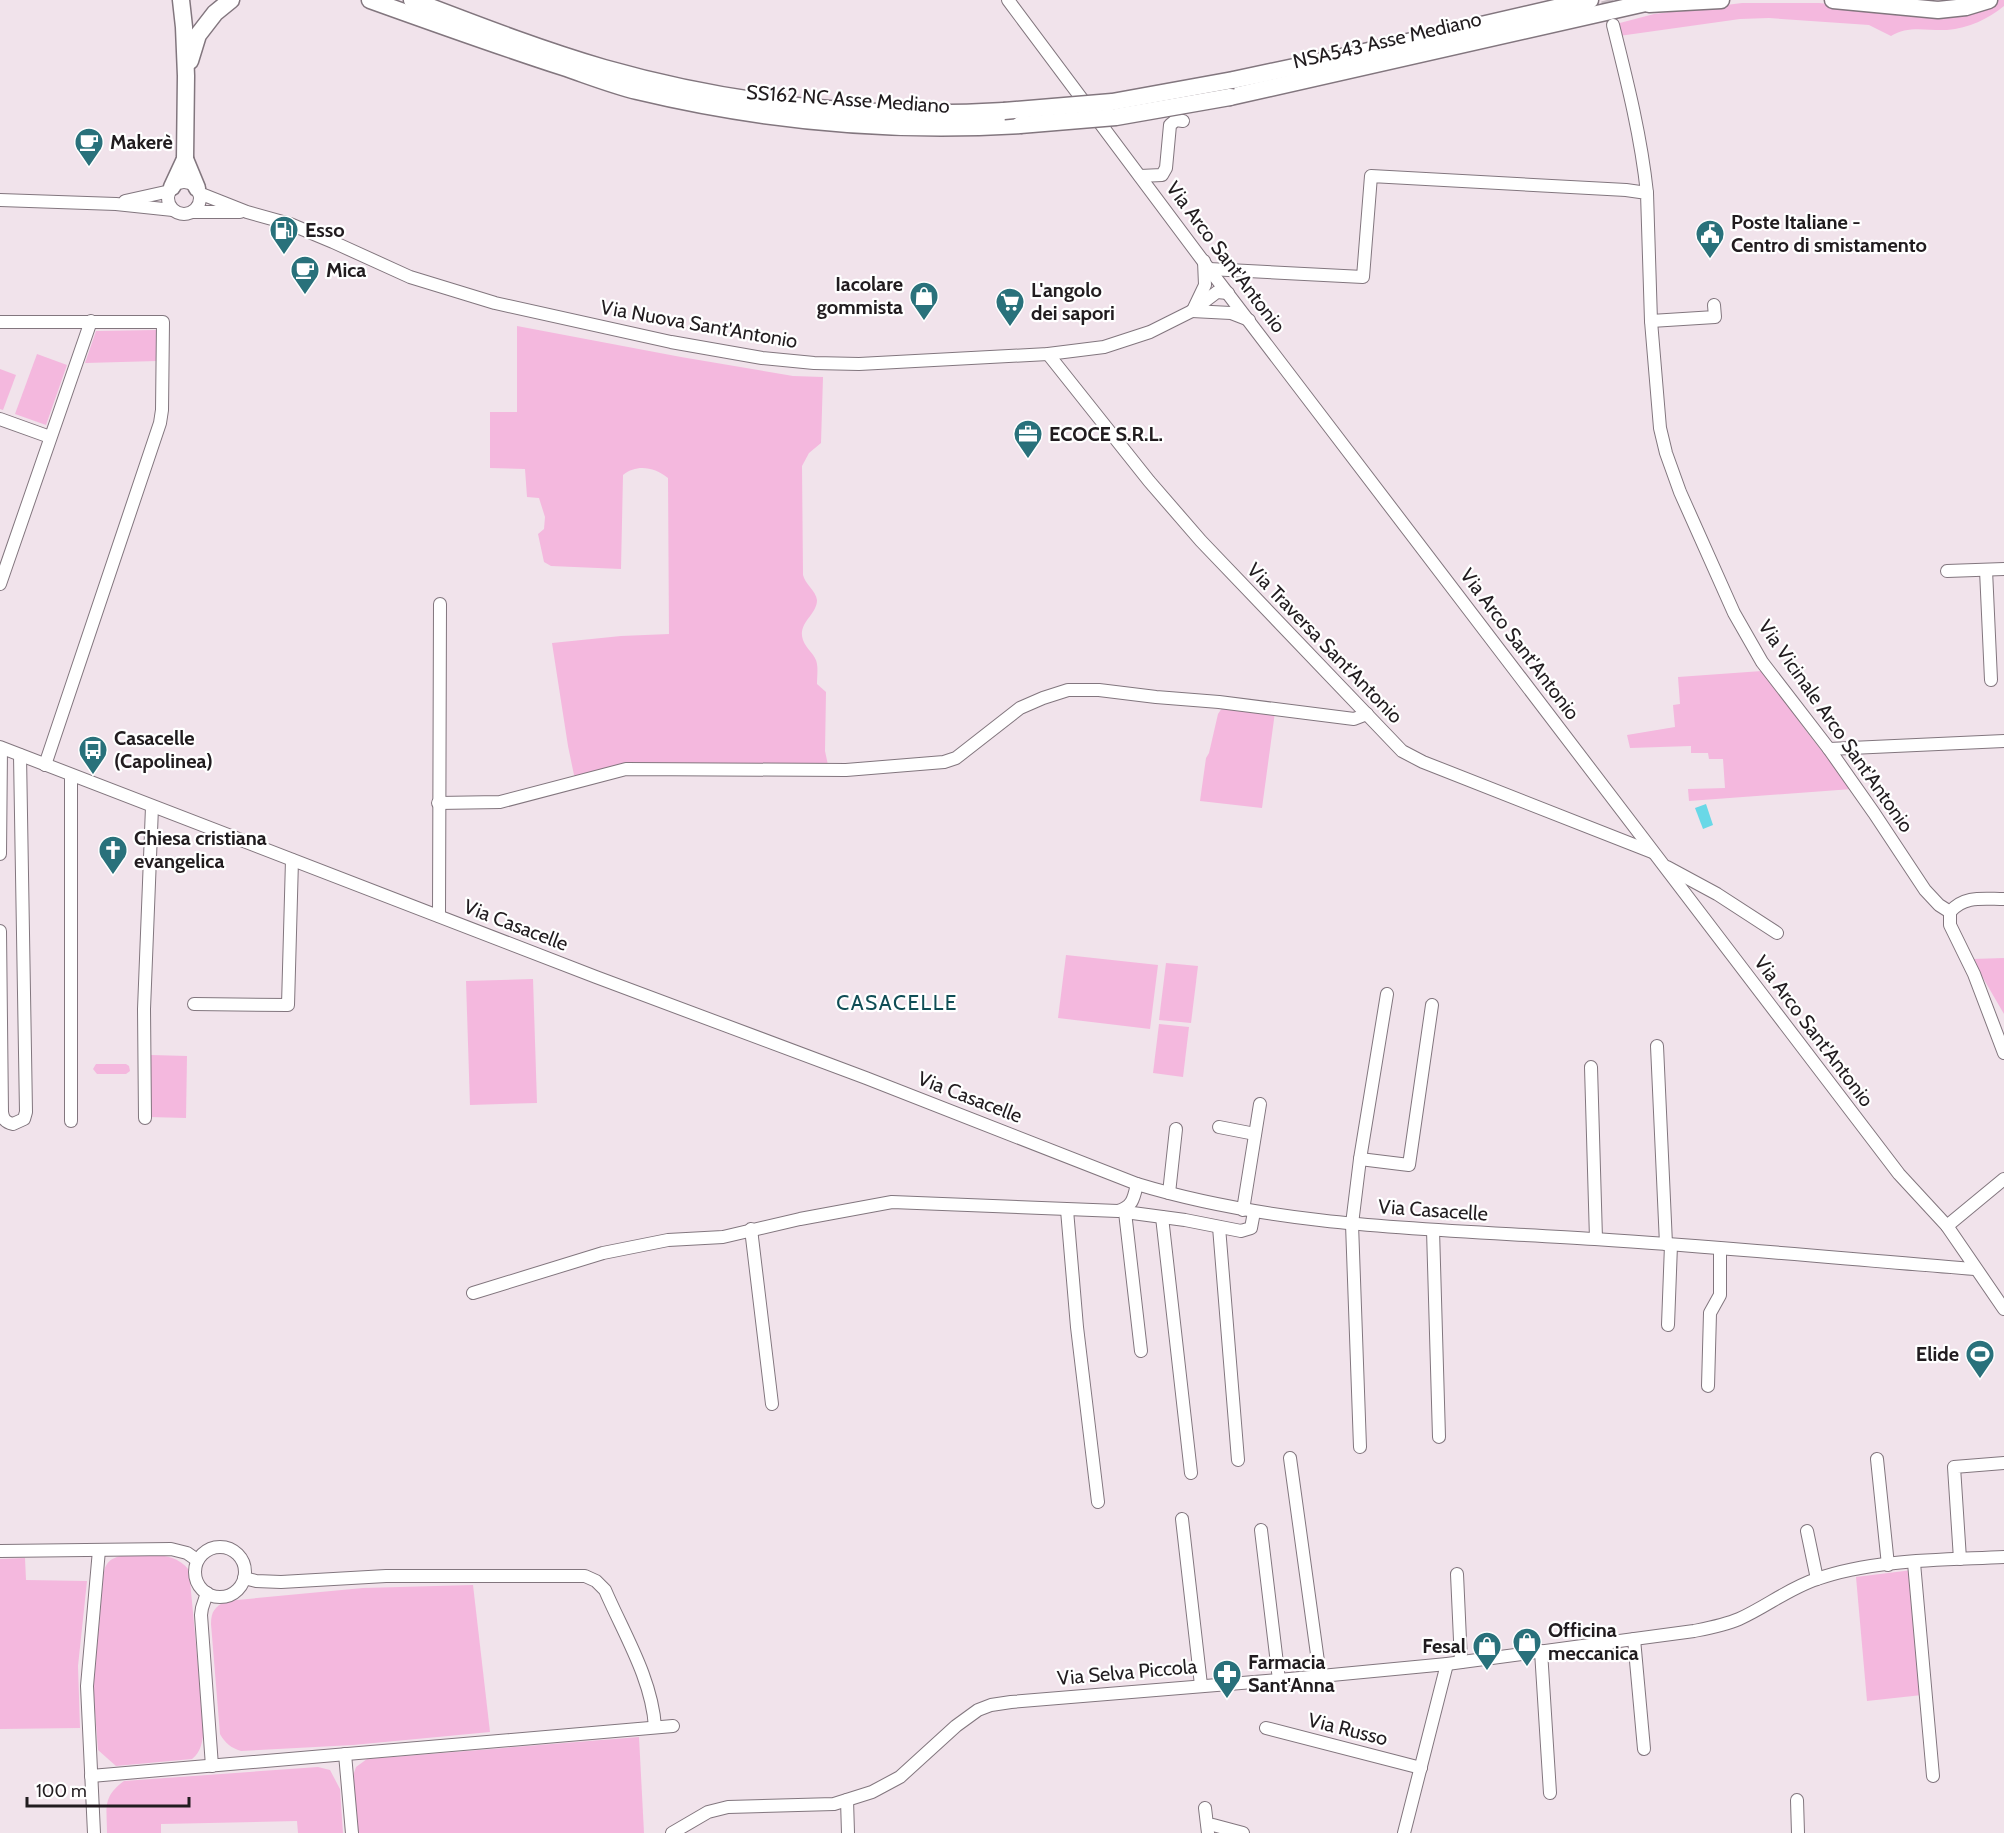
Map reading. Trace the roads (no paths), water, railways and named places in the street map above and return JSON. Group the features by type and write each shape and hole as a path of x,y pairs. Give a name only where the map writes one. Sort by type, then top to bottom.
{"highway":[{"path":"181,0 186,76 185,159 198,190"},
{"path":"186,76 198,35 215,13 231,0"},
{"name":"SS162 NC Asse Mediano","path":"370,0 506,49 634,90 777,118 899,127 963,128 1116,117 1230,97"},
{"name":"SS162 NC Asse Mediano","path":"412,0 603,68 710,93 822,109 948,114 1004,111 1112,102 1233,80"},
{"name":"NSA543 Asse Mediano","path":"1233,80 1351,56 1590,0"},
{"name":"NSA543 Asse Mediano","path":"1230,97 1659,0"},
{"path":"1639,5 1721,0"},
{"path":"1833,0 1938,10 1966,7 1989,0"},
{"path":"171,189 185,159"}],"street":[{"name":"Via Arco Sant'Antonio","path":"1008,0 1652,852 1899,1174 1947,1226 2004,1309"},
{"name":"Via Vicinale Arco Sant'Antonio","path":"1613,25 1638,131 1647,193 1652,321 1660,428 1680,492 1734,613 1762,662 1829,749 1925,890 1939,905 1950,912"},
{"path":"1140,176 1162,175 1166,168 1170,124 1176,120 1183,121"},
{"path":"1249,320 1231,312 1192,311 1205,285 1207,265 1363,277 1371,176 1647,193"},
{"name":"Via Nuova Sant'Antonio","path":"116,204 171,189 182,182 187,182 198,190 247,212 290,224 410,277 495,303 570,321 750,356 814,363 1048,354 1104,347 1149,332 1192,311 1217,292 1228,293"},
{"path":"171,189 168,201 173,210"},
{"path":"193,212 200,204 198,190"},
{"name":"Via Nuova Sant'Antonio","path":"0,200 116,204 173,210 183,214 247,212"},
{"path":"1652,321 1715,317 1714,305"},
{"path":"0,584 91,321"},
{"path":"0,322 163,322 162,410 45,765"},
{"name":"Via Traversa Sant'Antonio","path":"1048,354 1149,481 1201,541 1402,752 1652,852"},
{"path":"0,419 50,436"},
{"path":"1947,571 2004,569"},
{"path":"1986,570 1991,680"},
{"path":"439,916 440,604"},
{"path":"438,803 500,802 626,769 846,770 944,762 956,758 1020,708 1068,690 1099,690 1219,702 1354,719 1367,714"},
{"path":"1829,749 2004,741"},
{"path":"0,748 0,854"},
{"name":"Via Casacelle","path":"0,748 866,1078 1137,1184 1169,1193 1249,1211 1352,1224 1596,1239 1975,1269"},
{"path":"0,931 2,1112 3,1118 13,1124 24,1119 26,1112 20,755"},
{"path":"71,775 71,1121"},
{"path":"145,1118 144,1010 152,807"},
{"path":"194,1004 288,1005 292,860"},
{"path":"1662,865 1717,894 1777,933"},
{"path":"2004,899 1969,899 1957,903 1950,912 1950,924 1974,974 2004,1053"},
{"path":"1360,1447 1352,1224 1360,1159 1388,994"},
{"path":"1360,1159 1409,1166 1432,1005"},
{"path":"1657,1046 1668,1245 1668,1325"},
{"path":"1591,1067 1596,1239"},
{"path":"473,1293 603,1253 668,1240 723,1237 751,1229 892,1202 1124,1211 1241,1231 1249,1230 1252,1225 1249,1211 1255,1134 1260,1104"},
{"path":"1219,1127 1255,1134"},
{"path":"1169,1193 1176,1129"},
{"path":"1947,1226 2004,1179"},
{"path":"1124,1211 1132,1203 1137,1184"},
{"path":"1067,1210 1077,1327 1098,1502"},
{"path":"1124,1211 1141,1350"},
{"path":"1162,1217 1191,1473"},
{"path":"1219,1227 1238,1460"},
{"path":"751,1229 772,1404"},
{"path":"1433,1230 1439,1437"},
{"path":"1708,1386 1710,1313 1720,1295 1720,1249"},
{"path":"1290,1458 1320,1676"},
{"path":"1877,1459 1888,1564"},
{"path":"1960,1560 1954,1467 2004,1463"},
{"path":"1182,1519 1201,1685"},
{"path":"1261,1530 1279,1680"},
{"path":"1807,1532 1817,1578"},
{"path":"222,1546 237,1553 243,1562 244,1578 236,1590 228,1596 216,1596 207,1593 199,1586 194,1569 203,1553 222,1546"},
{"path":"94,1833 87,1667 99,1550"},
{"path":"0,1551 171,1550 187,1553 197,1560"},
{"name":"Via Selva Piccola","path":"672,1833 708,1812 728,1807 820,1805 873,1792 893,1782 956,1726 978,1710 991,1705 1447,1664 1634,1639 1723,1624 1739,1619 1817,1578 1851,1570 1888,1564 2004,1557"},
{"path":"1914,1563 1933,1776"},
{"path":"1457,1574 1461,1662"},
{"path":"244,1578 280,1582 386,1576 585,1576 596,1581 605,1590 648,1688 654,1707 656,1727"},
{"path":"207,1593 201,1616 212,1766"},
{"path":"1634,1639 1644,1749"},
{"path":"1541,1651 1550,1793"},
{"path":"1404,1833 1447,1664"},
{"path":"91,1776 673,1726"},
{"name":"Via Russo","path":"1266,1728 1421,1768"},
{"path":"345,1754 352,1833"},
{"path":"847,1800 848,1833"},
{"path":"1797,1800 1798,1833"},
{"path":"1205,1808 1211,1829 1243,1833"}],"water":[{"path":"1706,804 1713,825 1703,829 1695,808"}],"tunnel":[{"path":"1607,0 1613,25"}],"place":[{"name":"Makerè","path":"89,168"},
{"name":"Esso","path":"284,256"},
{"name":"Poste Italiane - Centro di smistamento","path":"1710,260"},
{"name":"Mica","path":"305,296"},
{"name":"Iacolare gommista","path":"924,322"},
{"name":"L'angolo dei sapori","path":"1010,328"},
{"name":"ECOCE S.R.L.","path":"1028,460"},
{"name":"Casacelle (Capolinea)","path":"93,776"},
{"name":"Chiesa cristiana evangelica","path":"113,876"},
{"name":"Elide","path":"1980,1380"},
{"name":"Officina meccanica","path":"1527,1668"},
{"name":"Fesal","path":"1487,1672"},
{"name":"Farmacia Sant'Anna","path":"1227,1700"}],"district":[{"name":"CASACELLE","path":"897,1002"}]}
